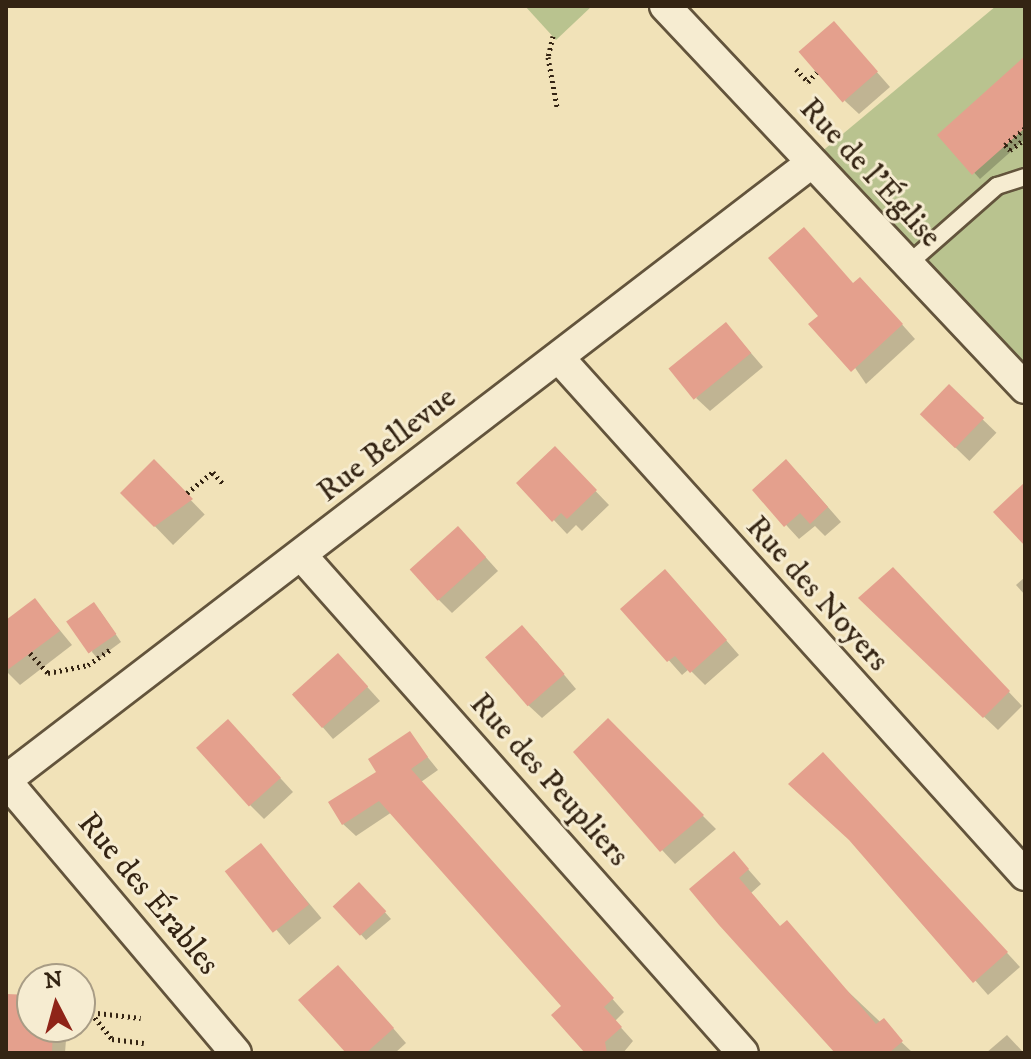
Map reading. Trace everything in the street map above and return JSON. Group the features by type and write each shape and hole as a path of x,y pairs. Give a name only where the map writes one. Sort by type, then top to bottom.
{"street":[{"name":"Rue de l'Église","path":"676,10 810,164 1025,388"},
{"name":"Rue Bellevue","path":"6,781 810,164"},
{"name":"Rue des Noyers","path":"559,358 1025,875"},
{"name":"Rue des Peupliers","path":"302,556 743,1053"},
{"name":"Rue des Érables","path":"6,781 236,1053"}],"lane":[{"path":"907,265 997,186 1025,177"}],"path":[{"path":"553,36 548,57 557,107"},
{"path":"796,69 808,82 817,72"},
{"path":"1025,128 1005,145 1010,150 1025,139"},
{"path":"187,493 213,472 223,484"},
{"path":"30,653 48,673 88,665 112,648"},
{"path":"96,1014 141,1018"},
{"path":"96,1019 112,1039 144,1043"}],"green space":[{"path":"525,6 592,6 556,40"},
{"path":"996,6 1025,6 1025,365 820,153"}],"building":[{"path":"834,21 878,72 842,102 799,52"},
{"path":"1025,56 1025,128 972,175 937,135"},
{"path":"804,227 853,283 860,277 903,324 851,372 808,324 818,316 768,258"},
{"path":"726,322 751,353 694,400 668,369"},
{"path":"949,384 984,418 955,448 920,414"},
{"path":"555,446 597,490 567,519 561,513 552,522 516,483"},
{"path":"154,459 193,499 154,527 120,493"},
{"path":"786,459 828,507 810,524 800,513 784,527 752,490"},
{"path":"1025,482 1025,546 993,512"},
{"path":"458,526 486,557 438,601 410,569"},
{"path":"893,567 1010,691 983,718 858,598"},
{"path":"665,569 727,640 690,673 675,656 667,662 620,609"},
{"path":"35,598 60,631 6,671 6,620"},
{"path":"94,602 116,634 89,653 66,622"},
{"path":"522,625 565,674 528,706 485,657"},
{"path":"338,653 368,686 322,728 292,694"},
{"path":"608,718 704,815 660,852 573,752"},
{"path":"228,719 281,778 249,806 196,748"},
{"path":"410,731 428,757 411,769 614,998 604,1007 622,1027 605,1042 607,1053 585,1053 551,1015 561,1006 379,801 342,825 328,802 376,772 368,759"},
{"path":"823,752 1008,952 973,983 849,840 788,784"},
{"path":"261,843 309,904 273,933 225,871"},
{"path":"734,851 749,869 739,878 780,926 787,920 876,1024 884,1018 903,1041 889,1053 835,1053 689,889"},
{"path":"359,882 386,911 360,936 333,907"},
{"path":"338,965 394,1028 366,1053 346,1053 298,1000"},
{"path":"6,994 16,994 16,1043 52,1043 52,1053 6,1053"}]}
